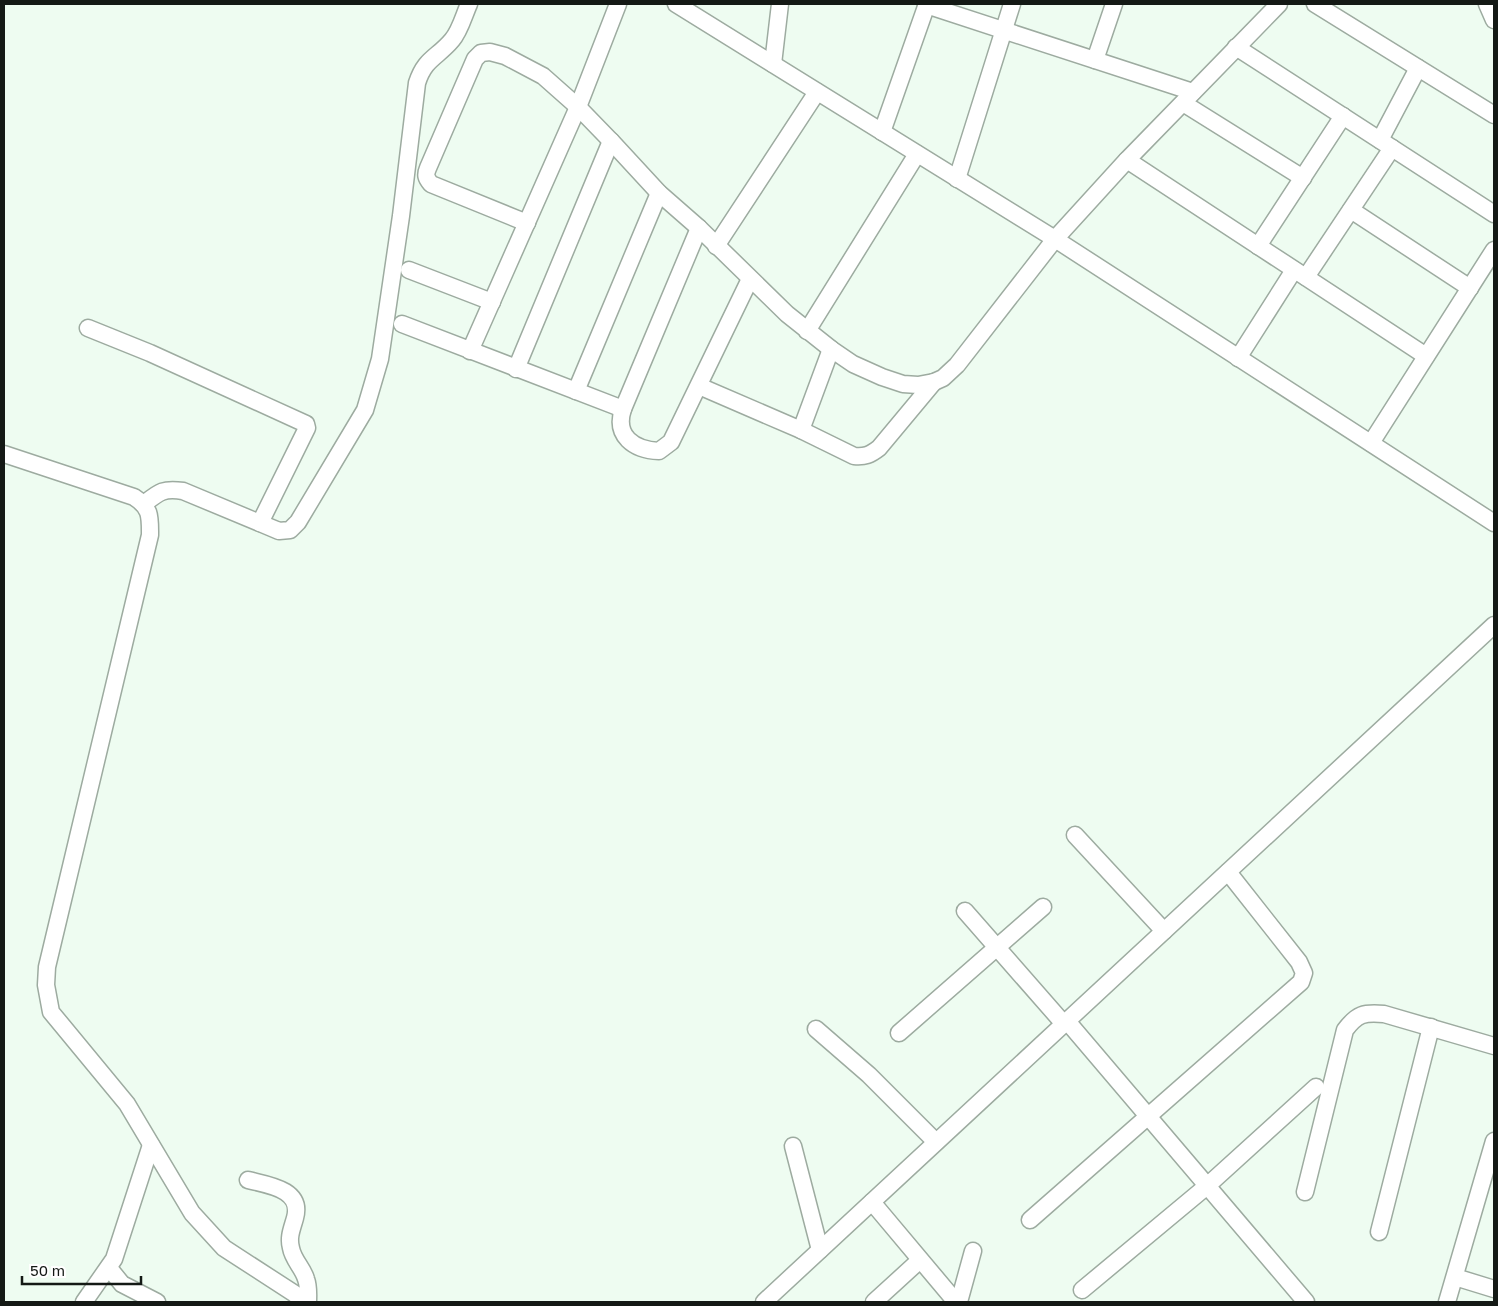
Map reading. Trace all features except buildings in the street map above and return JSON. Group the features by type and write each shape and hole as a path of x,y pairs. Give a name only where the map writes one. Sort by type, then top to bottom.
{"street":[{"path":"144,504 160,491 170,489 183,491 278,530 290,530 298,522 365,410 380,359 400,225 417,83 421,71 427,62 455,36 469,4"},
{"path":"470,351 578,107 618,4"},
{"path":"676,4 700,11 773,64 1054,239 1371,443 1491,515"},
{"path":"773,64 780,4"},
{"path":"882,132 927,4 1095,60 1188,97 1303,178"},
{"path":"957,179 1012,4"},
{"path":"1095,60 1114,4"},
{"path":"527,223 431,184 426,179 428,168 452,113 476,59 481,53 490,52 506,56 543,76 611,140 659,193 699,228 750,279 807,331 853,364 882,377 904,384 934,382 943,378 957,365 1054,239 1127,160 1279,4"},
{"path":"1315,4 1494,115"},
{"path":"1487,4 1494,20"},
{"path":"1236,47 1494,214"},
{"path":"1238,358 1300,274 1351,210 1386,144 1418,68"},
{"path":"716,246 818,92"},
{"path":"1258,246 1343,116"},
{"path":"516,368 611,140"},
{"path":"807,331 917,154"},
{"path":"1127,160 1426,356"},
{"path":"576,392 659,193"},
{"path":"1351,210 1470,288"},
{"path":"699,228 622,409 620,428 623,435 632,442 650,451 659,451 666,448 675,435 750,279"},
{"path":"1371,443 1494,250"},
{"path":"409,270 492,302"},
{"path":"402,324 622,409"},
{"path":"88,328 150,353 306,424 307,428 260,523"},
{"path":"801,430 832,349"},
{"path":"698,386 801,430 854,456 867,456 878,448 934,382"},
{"path":"4,454 134,496 144,504 150,516 150,535 47,967 46,984 51,1012 127,1104 192,1213 224,1248 294,1294 303,1302"},
{"path":"764,1302 1494,625"},
{"path":"1075,835 1164,931"},
{"path":"1030,1220 1300,984 1304,973 1299,962 1228,872"},
{"path":"899,1033 1043,908"},
{"path":"965,911 1149,1117 1306,1302"},
{"path":"1305,1192 1345,1030 1352,1020 1361,1014 1372,1012 1384,1014 1494,1046"},
{"path":"1379,1232 1431,1027"},
{"path":"816,1029 869,1075 936,1142"},
{"path":"1082,1290 1207,1186 1316,1087"},
{"path":"1448,1302 1494,1141"},
{"path":"84,1302 114,1259 151,1144"},
{"path":"793,1146 820,1250"},
{"path":"248,1180 278,1187 292,1198 296,1205 297,1212 290,1234 290,1241 294,1258 306,1279 308,1302"},
{"path":"872,1202 957,1302"},
{"path":"957,1302 973,1251"},
{"path":"874,1302 920,1260"},
{"path":"108,1268 122,1284 157,1302"},
{"path":"1455,1278 1494,1289"}]}
